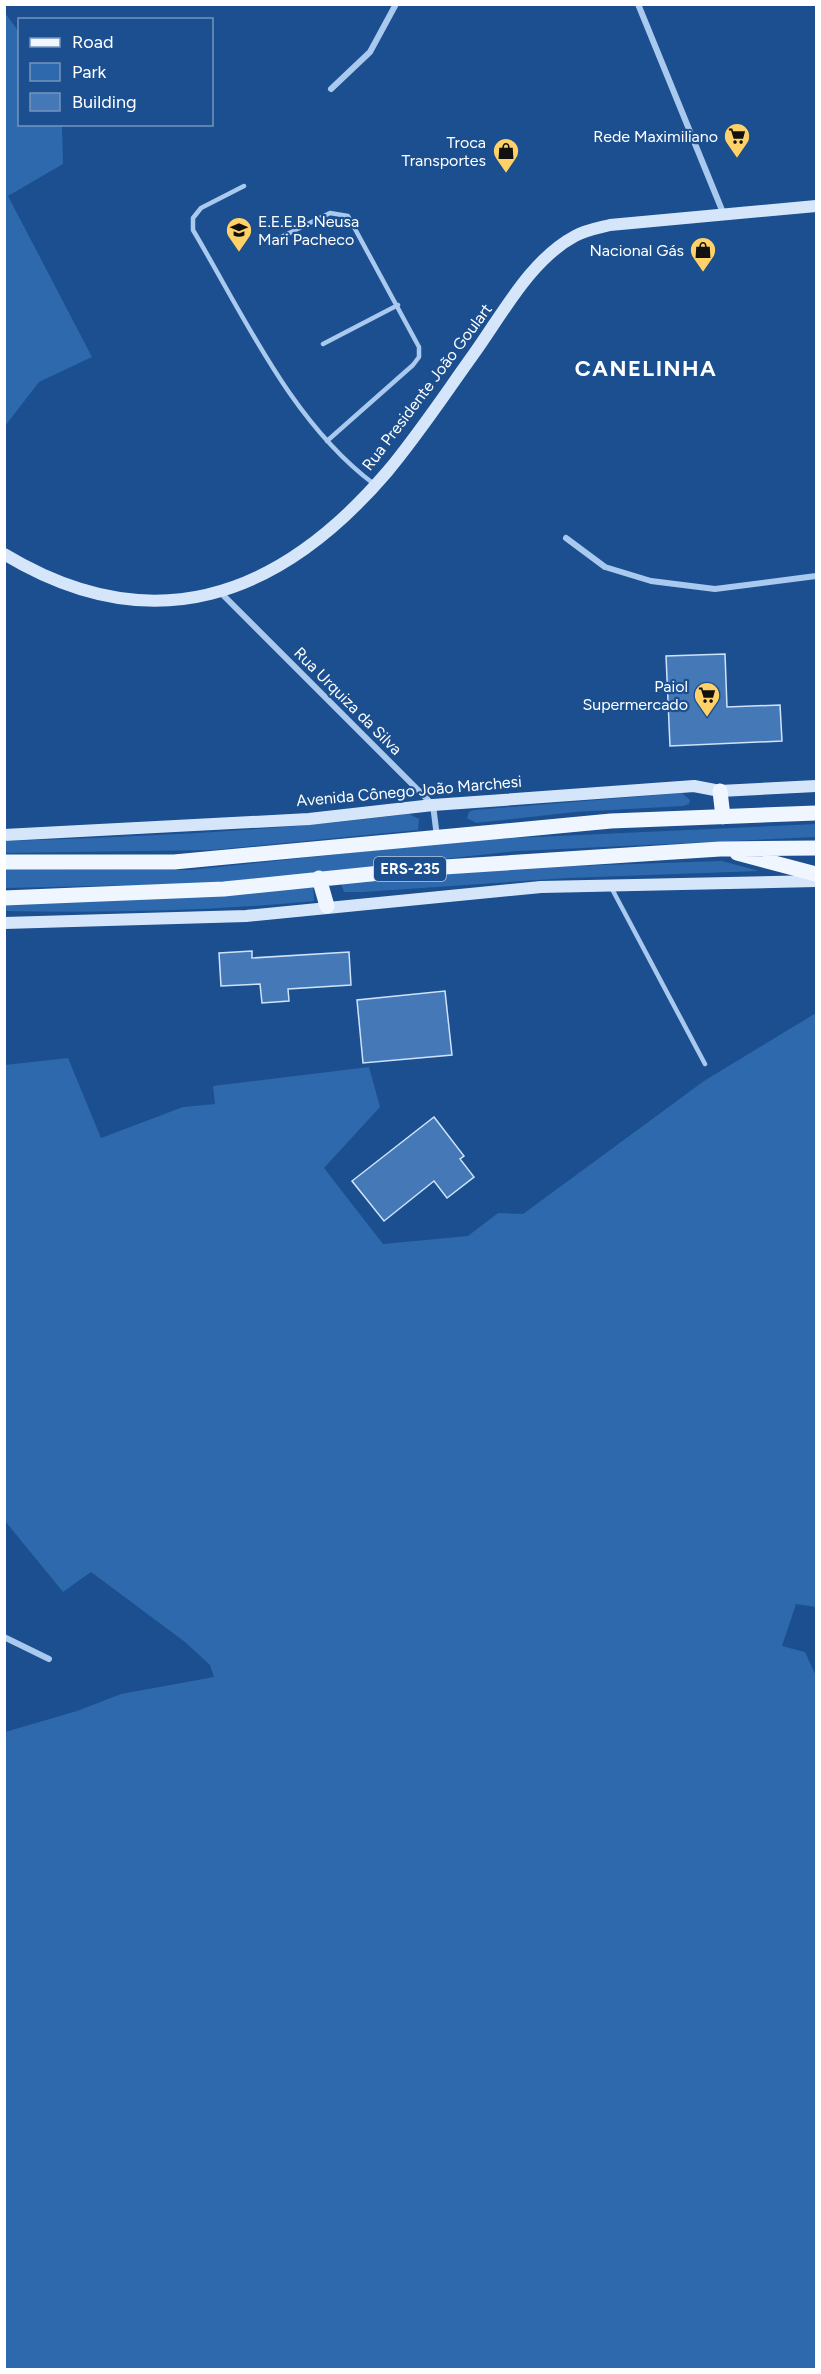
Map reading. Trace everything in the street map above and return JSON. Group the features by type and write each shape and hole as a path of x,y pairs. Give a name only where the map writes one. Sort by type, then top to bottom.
{"main road":[{"path":"720,792 723,817"},
{"name":"ERS-235","path":"4,862 174,862 611,821 816,813"},
{"name":"ERS-235","path":"4,898 224,889 429,867 720,849 816,848"},
{"path":"720,849 816,874"},
{"path":"319,878 327,906"}],"street":[{"path":"332,89 370,52 396,4"},
{"path":"638,4 724,216"},
{"name":"Rua Presidente João Goulart","path":"4,554 75,588 107,597 157,601 221,593 270,572 306,549 338,523 375,485 404,451 527,281 556,249 576,235 610,225 816,206"},
{"path":"566,538 605,567 651,581 715,589 816,576"},
{"name":"Rua Urquiza da Silva","path":"221,593 433,805"},
{"name":"Avenida Cônego João Marchesi","path":"4,835 309,819 433,805 694,786 720,792 816,786"},
{"path":"433,805 436,837"},
{"path":"4,923 246,916 541,886 816,880"},
{"path":"4,1637 49,1659"}],"lane":[{"path":"244,186 201,208 193,218 193,230 290,395 349,465 375,485"},
{"path":"269,243 330,213 348,216 419,346 418,357 405,373 327,441"},
{"path":"323,344 398,305"},
{"path":"609,884 705,1064"}],"green space":[{"path":"5,13 18,31 18,126 62,126 63,164 8,196 92,357 39,382 5,426"},
{"path":"682,793 690,800 689,804 575,812 476,823 467,818 469,812 474,810"},
{"path":"409,814 419,819 418,830 212,850 5,853 4,841 207,832 308,825"},
{"path":"816,824 816,837 518,851 222,883 5,888 4,869 190,870 470,840"},
{"path":"722,861 759,871 568,878 363,892 344,892 341,884 343,881 545,867"},
{"path":"313,885 314,901 237,907 82,912 5,911 4,903"},
{"path":"816,1013 816,1607 796,1604 782,1646 805,1652 816,1676 816,2369 5,2369 5,1732 77,1711 121,1694 214,1677 210,1665 185,1642 91,1572 63,1592 5,1521 5,1065 68,1058 101,1138 183,1107 215,1104 213,1086 369,1067 380,1107 324,1168 383,1244 468,1236 498,1213 523,1214 704,1081"}],"building":[{"path":"725,654 727,707 780,705 782,741 670,746 666,656"},
{"path":"252,951 252,958 349,952 351,985 288,989 289,1001 262,1003 260,984 221,986 219,953"},
{"path":"445,991 452,1055 363,1063 357,1000"},
{"path":"434,1117 464,1156 460,1159 474,1177 447,1198 434,1181 384,1221 352,1181"}],"place":[{"name":"Rede Maximiliano","path":"737,159"},
{"name":"Troca Transportes","path":"506,174"},
{"name":"E.E.E.B. Neusa Mari Pacheco","path":"239,253"},
{"name":"Nacional Gás","path":"703,273"},
{"name":"Paiol Supermercado","path":"707,718"}],"district":[{"name":"CANELINHA","path":"646,368"}]}
